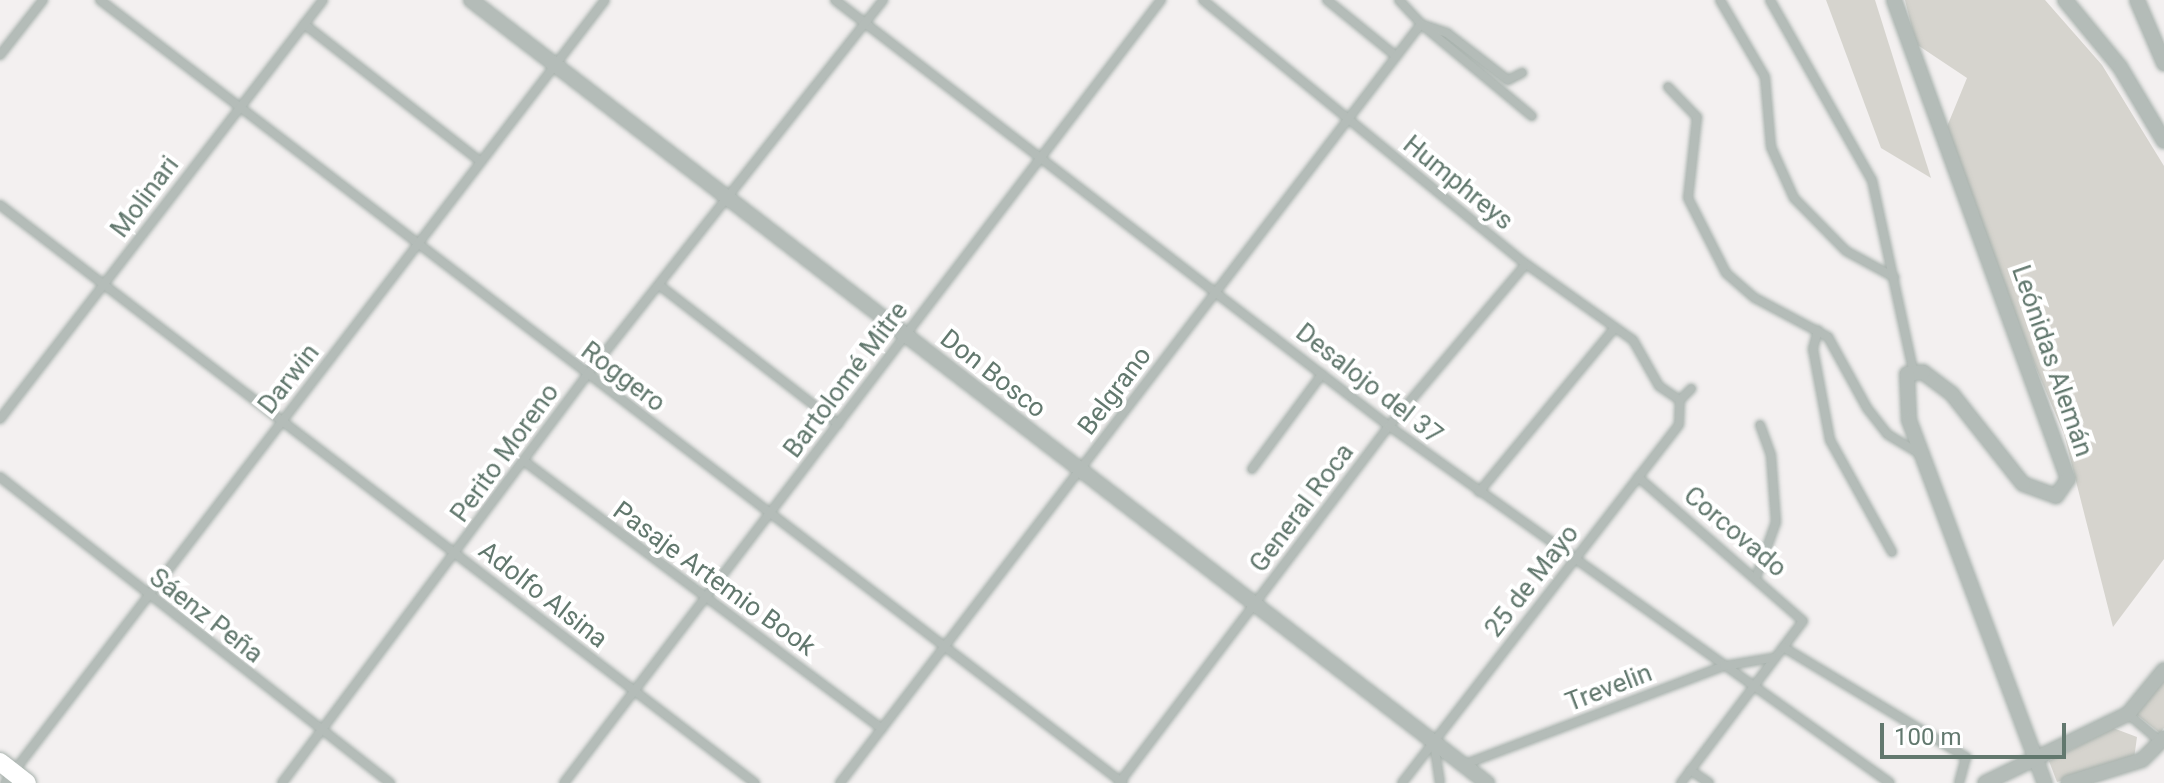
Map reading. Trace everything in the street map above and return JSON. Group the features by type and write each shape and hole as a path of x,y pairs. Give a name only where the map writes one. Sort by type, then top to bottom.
{"street":[{"path":"0,55 43,0"},
{"name":"Roggero","path":"100,0 1121,782"},
{"name":"Molinari","path":"0,419 323,0"},
{"name":"Don Bosco","path":"471,0 725,201 905,335 1078,472 1487,783"},
{"name":"Darwin","path":"11,775 145,595 419,245 605,0"},
{"name":"Desalojo del 37","path":"835,0 1217,290 1389,426 1572,562 1890,783"},
{"name":"Perito Moreno","path":"282,783 587,375 883,0"},
{"name":"Bartolomé Mitre","path":"564,783 707,600 1039,157 1161,0"},
{"name":"Humphreys","path":"1203,0 1526,264 1633,340 1659,386 1680,400"},
{"path":"1327,0 1396,56"},
{"path":"1399,0 1421,24 1532,116"},
{"path":"1720,0 1765,77 1771,147 1794,198 1846,251 1894,277"},
{"path":"1770,0 1872,180 1913,370 1902,382 1924,457 2045,783"},
{"name":"Leónidas Alemán","path":"1894,0 1943,149 2022,344 2066,487 2056,496 2023,484 1952,394 1913,370"},
{"path":"2065,0 2120,67 2164,141"},
{"path":"2137,0 2164,63"},
{"path":"304,24 481,162"},
{"path":"1421,24 1447,33 1508,80 1522,73"},
{"name":"Belgrano","path":"840,783 1346,117 1421,24"},
{"path":"1668,87 1697,117 1688,198 1726,273 1755,298 1818,330 1836,346 1887,434 1924,457"},
{"name":"Adolfo Alsina","path":"0,205 283,418 755,783"},
{"name":"General Roca","path":"1121,782 1389,426 1526,264"},
{"path":"659,285 838,424"},
{"path":"1479,492 1614,329"},
{"path":"1818,330 1813,349 1830,440 1892,552"},
{"path":"1252,469 1322,374"},
{"path":"1680,400 1691,389"},
{"name":"25 de Mayo","path":"1402,783 1679,424 1680,400"},
{"path":"1757,575 1776,522 1771,455 1760,425"},
{"name":"Pasaje Artemio Book","path":"524,461 882,729"},
{"name":"Sáenz Peña","path":"0,477 145,595 390,783"},
{"name":"Corcovado","path":"1638,477 1757,575 1803,621 1783,647"},
{"path":"1681,783 1783,647 1966,757 1959,783"},
{"name":"Trevelin","path":"1463,765 1724,666 1773,658"},
{"path":"1985,783 2128,714 2164,670"},
{"path":"2068,783 2142,760 2163,742 2128,714"},
{"path":"1434,743 1440,783"},
{"path":"1690,770 1709,783"}],"shaded area":[{"path":"1826,0 1875,0 1931,178 1881,148"},
{"path":"1905,0 2045,0 2102,65 2164,166 2164,559 2113,627 2064,434 1995,271 1946,129 1967,78 1916,44"},
{"path":"2164,678 2164,728 2160,733 2136,714"},
{"path":"2113,728 2137,737 2134,759 2057,782 2049,761"}]}
